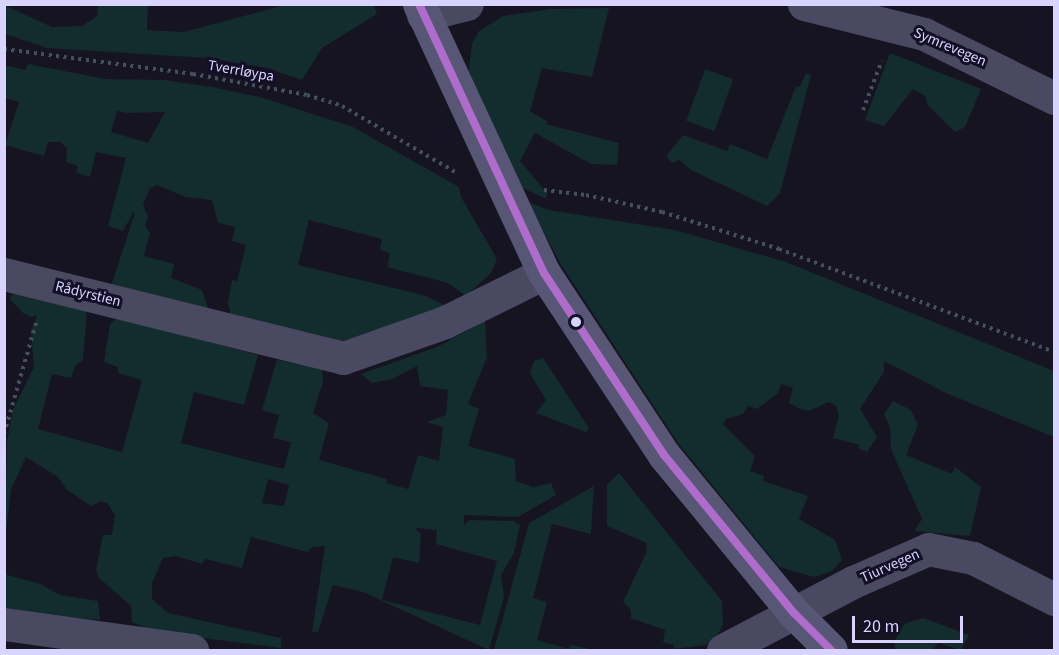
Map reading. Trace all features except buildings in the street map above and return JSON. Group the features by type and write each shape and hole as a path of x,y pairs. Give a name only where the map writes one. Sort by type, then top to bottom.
{"street":[{"path":"466,4 421,10 497,179 544,273 664,455 794,613 831,651"},
{"name":"Symrevegen","path":"804,4 924,34 1054,98"},
{"name":"Rådyrstien","path":"4,274 343,358 445,322 544,273"},
{"name":"Tiurvegen","path":"794,613 927,549 974,558 1054,599"},
{"path":"723,651 794,613"},
{"path":"4,624 192,651"}],"path":[{"path":"863,110 886,47 888,24"},
{"name":"Tverrløypa","path":"4,49 193,74 307,95 342,106 456,172 497,179"},
{"path":"497,179 662,212 778,249 1054,352"},
{"path":"4,434 46,284"}],"green space":[{"path":"4,5 52,27 82,26 97,16 98,5 148,5 147,30 184,32 285,5 374,5 377,14 322,48 302,80 267,68 207,58 47,48 5,34"},
{"path":"609,8 592,77 542,68 530,111 547,121 546,124 619,143 617,165 591,164 535,133 520,161 547,193 546,199 523,188 512,170 468,76 472,44 479,31 503,16 551,9"},
{"path":"890,53 981,89 965,127 955,132 928,105 925,96 913,89 884,126 865,120"},
{"path":"28,64 105,79 164,80 212,87 260,97 353,127 459,187 461,197 497,259 491,273 466,296 448,283 387,267 390,254 380,249 382,239 309,220 298,265 423,295 447,306 340,342 231,316 228,303 232,280 237,281 246,245 232,241 235,227 218,223 212,200 186,197 157,185 150,188 143,205 148,217 145,226 150,233 144,256 174,264 171,278 202,290 209,311 111,286 134,216 134,211 123,231 108,226 126,158 96,152 90,177 76,173 78,166 66,162 67,148 60,142 48,142 44,156 5,145 19,102 5,98 4,65 25,70","holes":["117,111 165,112 148,143 111,132"]},
{"path":"705,69 733,79 714,131 686,121"},
{"path":"806,73 811,75 780,193 767,206 691,170 679,160 672,163 666,156 683,135 727,151 730,144 767,159 796,86 800,87"},
{"path":"528,202 549,210 675,230 786,262 1054,371 1054,437 948,394 884,361 884,372 860,409 877,437 867,452 858,448 860,445 833,438 839,415 836,406 829,402 809,411 801,409 789,403 793,388 781,384 778,393 757,409 748,406 743,414 726,419 723,424 755,456 750,471 764,476 763,481 808,496 799,519 835,540 842,560 832,571 814,577 779,567 678,443 560,263"},
{"path":"13,293 87,310 83,360 75,366 71,378 52,374 38,429 122,452 142,380 118,373 118,367 104,362 110,324 117,318 258,355 244,405 194,392 181,443 284,469 291,442 273,438 279,415 262,410 277,360 322,369 323,382 313,413 329,423 319,460 387,479 386,483 408,489 418,455 439,461 443,427 427,422 446,415 448,390 420,386 417,366 392,379 372,383 361,374 437,347 485,321 487,357 468,404 479,409 468,446 515,459 516,481 533,487 551,483 556,495 518,517 464,515 464,525 469,520 513,521 520,525 514,553 501,575 504,597 489,650 363,592 333,585 318,632 312,632 325,546 313,547 307,552 251,537 242,568 205,559 202,564 176,556 163,558 152,583 152,599 168,613 281,638 281,648 155,632 132,622 131,606 98,577 96,570 103,535 112,535 115,515 107,503 101,501 91,506 67,490 58,477 26,457 11,489 5,539 7,442 13,410 34,367 31,332 37,315 31,317 23,313 10,299","holes":["268,479 289,485 284,506 262,503","415,528 437,530 436,544 497,561 480,625 382,600 393,557 419,563 421,534"]},
{"path":"543,358 589,428 586,432 536,413 546,400 530,373 534,361"},
{"path":"893,401 911,410 918,425 906,455 952,474 955,467 981,487 970,536 914,531 922,519 891,449 890,427 884,414"},
{"path":"619,473 722,601 723,624 718,634 706,645 673,649 674,645 663,642 665,630 631,618 631,610 623,602 646,553 647,543 607,526 607,485"},
{"path":"594,486 591,534 552,524 533,598 547,602 537,640 569,649 571,645 595,650 494,650 529,523"},
{"path":"4,574 40,584 60,595 98,601 100,620 5,612"},
{"path":"923,618 969,635 961,650 938,643 933,650 895,650 894,642 904,624"}],"transit line":[{"path":"419,4 544,273 664,455 794,613 831,650"}]}
